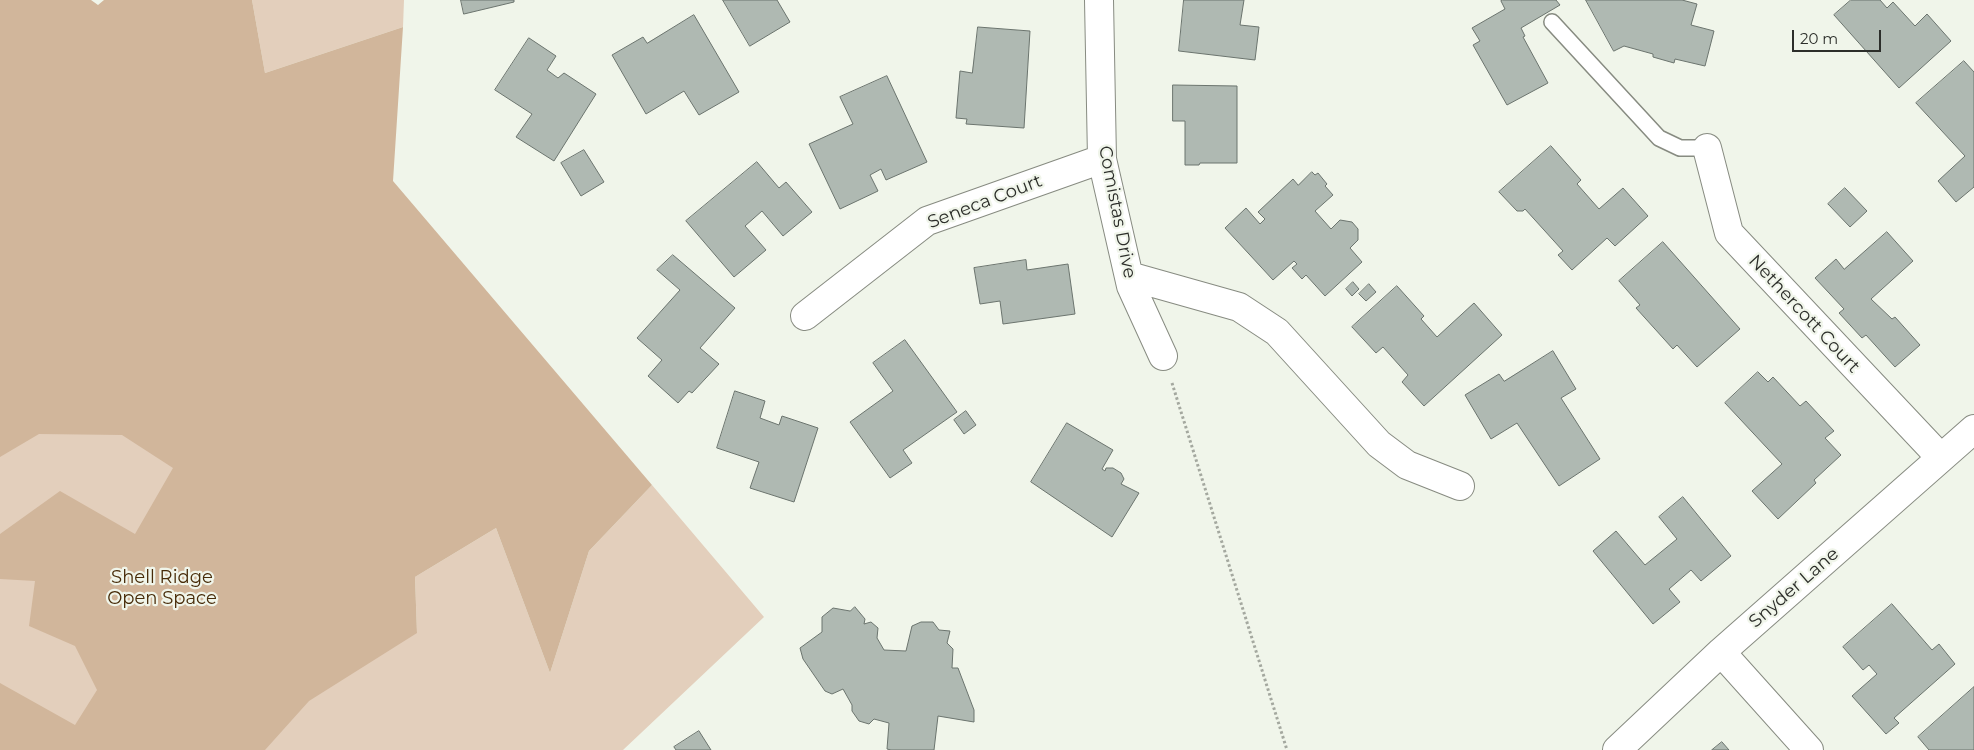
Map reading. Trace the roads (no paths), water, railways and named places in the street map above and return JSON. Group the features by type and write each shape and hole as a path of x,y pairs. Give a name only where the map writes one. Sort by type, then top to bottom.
{"street":[{"name":"Comistas Drive","path":"1099,0 1102,159 1131,286 1163,356"},
{"name":"Nethercott Court","path":"1707,148 1729,233 1941,458"},
{"name":"Seneca Court","path":"805,316 928,221 1102,159"},
{"path":"1129,276 1239,306 1277,332 1380,444 1407,465 1460,486"},
{"name":"Snyder Lane","path":"1617,750 1721,652 1974,429"},
{"path":"1721,652 1809,750"}],"lane":[{"path":"1552,22 1659,138 1680,148 1707,148"}],"park label":[{"name":"Shell Ridge Open Space","path":"162,588"}]}
